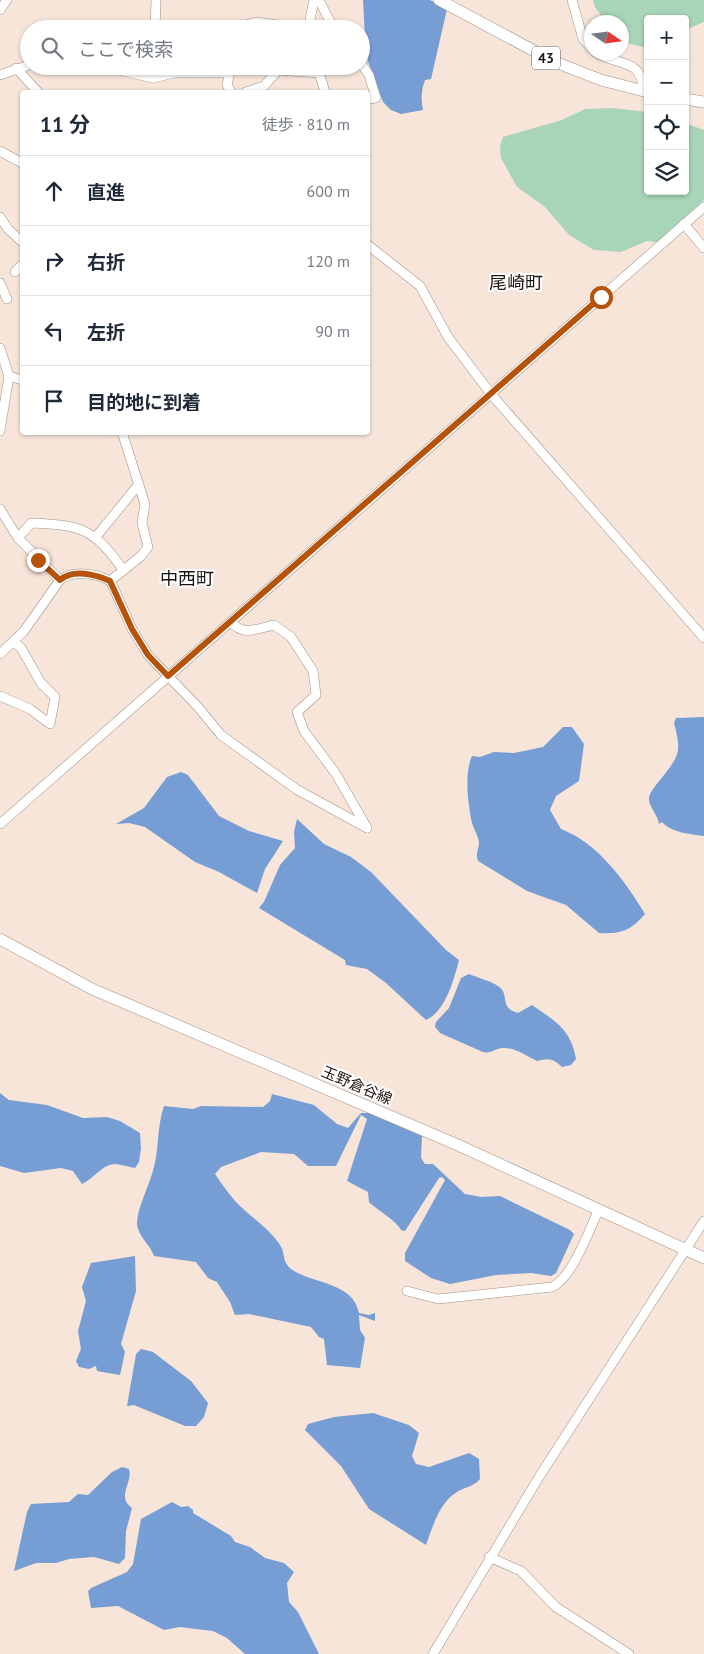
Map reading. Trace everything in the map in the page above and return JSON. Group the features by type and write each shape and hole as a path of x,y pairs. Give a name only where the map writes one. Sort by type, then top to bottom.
{"main road":[{"name":"43","path":"439,0 579,73 644,91"},
{"path":"689,100 704,102"},
{"name":"玉野倉谷線","path":"0,939 92,989 414,1126 704,1258"}],"street":[{"path":"0,10 7,0"},
{"path":"155,20 156,0"},
{"path":"310,20 314,0"},
{"path":"319,0 329,20"},
{"path":"572,0 584,39"},
{"path":"612,60 632,66 643,81 644,86"},
{"path":"0,75 20,67"},
{"path":"16,68 20,72"},
{"path":"22,75 36,90"},
{"path":"140,75 153,78 169,75"},
{"path":"230,75 228,85 230,90"},
{"path":"252,90 264,86 274,75"},
{"path":"320,75 324,90"},
{"path":"369,75 376,98 370,100"},
{"path":"0,151 20,162"},
{"path":"0,824 704,208"},
{"path":"0,216 8,229 20,240"},
{"path":"684,224 704,248"},
{"path":"370,247 420,286 448,337 491,394 704,638"},
{"path":"15,272 20,267"},
{"path":"0,283 7,299"},
{"path":"0,348 9,376 0,431"},
{"path":"9,376 20,379"},
{"path":"110,581 141,556 148,547 142,523 145,504 123,435"},
{"path":"95,538 139,484"},
{"path":"0,509 18,538 60,580"},
{"path":"18,538 31,523 72,526 95,538 111,553 123,570"},
{"path":"0,654 14,642 60,580 66,575 80,574 110,581"},
{"path":"110,581 132,629 148,655 230,743 296,789 367,828 336,774 304,731 296,712 316,695 313,671 291,637 274,625 246,632 237,629 231,622"},
{"path":"0,696 30,709 50,724 55,697 42,683 21,648 14,642"},
{"path":"407,1291 438,1300 552,1287 560,1283 568,1272 598,1209"},
{"path":"432,1654 489,1557 704,1221"},
{"path":"489,1557 522,1571 556,1607 629,1654"}],"green space":[{"path":"593,0 704,0 704,22 689,28 689,15 644,15 644,47 629,44 629,15 601,15"},
{"path":"611,108 644,112 644,195 689,195 689,124 704,130 704,200 659,243 647,241 621,252 594,250 569,235 545,207 517,187 501,158 500,146 503,137 562,120 585,109"}],"water":[{"path":"363,0 430,0 447,9 431,79 425,80 423,88 423,110 401,114 391,110 383,102 370,67 370,20 364,20"},
{"path":"704,717 704,836 676,831 662,822 659,824 649,799 653,790 676,757 678,747 674,723 676,718"},
{"path":"563,727 572,727 584,744 579,781 556,796 550,810 561,829 574,835 599,853 629,889 645,914 630,928 620,932 599,933 566,905 527,891 478,861 477,858 479,842 472,823 467,789 468,771 472,756 480,757 494,752 514,753 543,747"},
{"path":"181,772 188,775 219,816 249,831 283,841 265,869 257,893 219,872 195,862 145,827 129,823 116,824 144,808 167,777"},
{"path":"297,819 324,844 351,857 371,872 446,950 459,960 448,994 433,1016 426,1020 386,983 367,969 346,965 345,960 259,908 264,902 280,865 295,848 294,832"},
{"path":"469,974 502,989 508,1008 518,1013 532,1005 555,1021 566,1033 574,1049 576,1059 571,1065 562,1067 550,1060 537,1061 507,1048 483,1052 440,1033 435,1027 436,1022 449,1008 461,978"},
{"path":"0,1093 9,1100 47,1105 83,1118 107,1117 120,1121 140,1133 141,1149 139,1162 135,1168 116,1164 110,1165 82,1184 73,1171 61,1168 24,1173 0,1166"},
{"path":"272,1094 314,1105 337,1124 348,1128 361,1113 369,1113 422,1136 421,1158 425,1164 433,1164 465,1194 481,1197 500,1196 570,1230 574,1234 556,1273 551,1276 531,1273 496,1275 450,1284 431,1278 405,1261 405,1253 445,1180 442,1177 439,1178 405,1231 401,1230 396,1223 369,1202 368,1192 347,1181 367,1119 361,1115 336,1166 308,1166 294,1154 261,1152 221,1167 215,1174 236,1202 275,1239 282,1248 285,1262 290,1268 342,1290 355,1303 359,1313 369,1315 375,1313 375,1321 359,1315 360,1330 365,1338 360,1368 327,1365 324,1339 319,1337 311,1327 249,1314 235,1315 230,1302 217,1282 208,1278 196,1262 154,1256 139,1232 138,1216 154,1167 160,1121 164,1106 193,1109 201,1106 263,1107 270,1101"},
{"path":"135,1256 136,1291 121,1344 125,1352 120,1375 97,1371 96,1366 89,1369 79,1367 76,1361 81,1349 78,1331 86,1301 82,1287 91,1263"},
{"path":"141,1349 153,1352 191,1381 208,1403 204,1417 196,1426 185,1426 134,1405 127,1406 136,1354"},
{"path":"373,1413 409,1425 419,1433 412,1456 416,1464 429,1467 469,1453 479,1459 480,1479 457,1492 446,1502 437,1516 426,1545 369,1509 341,1466 305,1430 308,1424 334,1417"},
{"path":"122,1467 129,1469 130,1474 125,1499 132,1508 126,1531 125,1558 119,1564 94,1557 69,1559 56,1563 36,1563 14,1571 27,1512 31,1504 69,1502 78,1494 88,1495 112,1472"},
{"path":"172,1502 181,1507 188,1506 193,1510 193,1513 231,1536 235,1542 250,1547 265,1558 284,1563 294,1572 287,1583 289,1602 298,1612 319,1654 245,1654 227,1638 213,1631 180,1627 164,1630 118,1606 91,1608 88,1591 127,1572 133,1564 141,1519"}],"district":[{"name":"尾崎町","path":"516,282"},
{"name":"中西町","path":"187,578"}],"route":[{"path":"38,560 60,580 66,575 80,574 110,581 132,629 148,655 168,676 601,297"}]}
